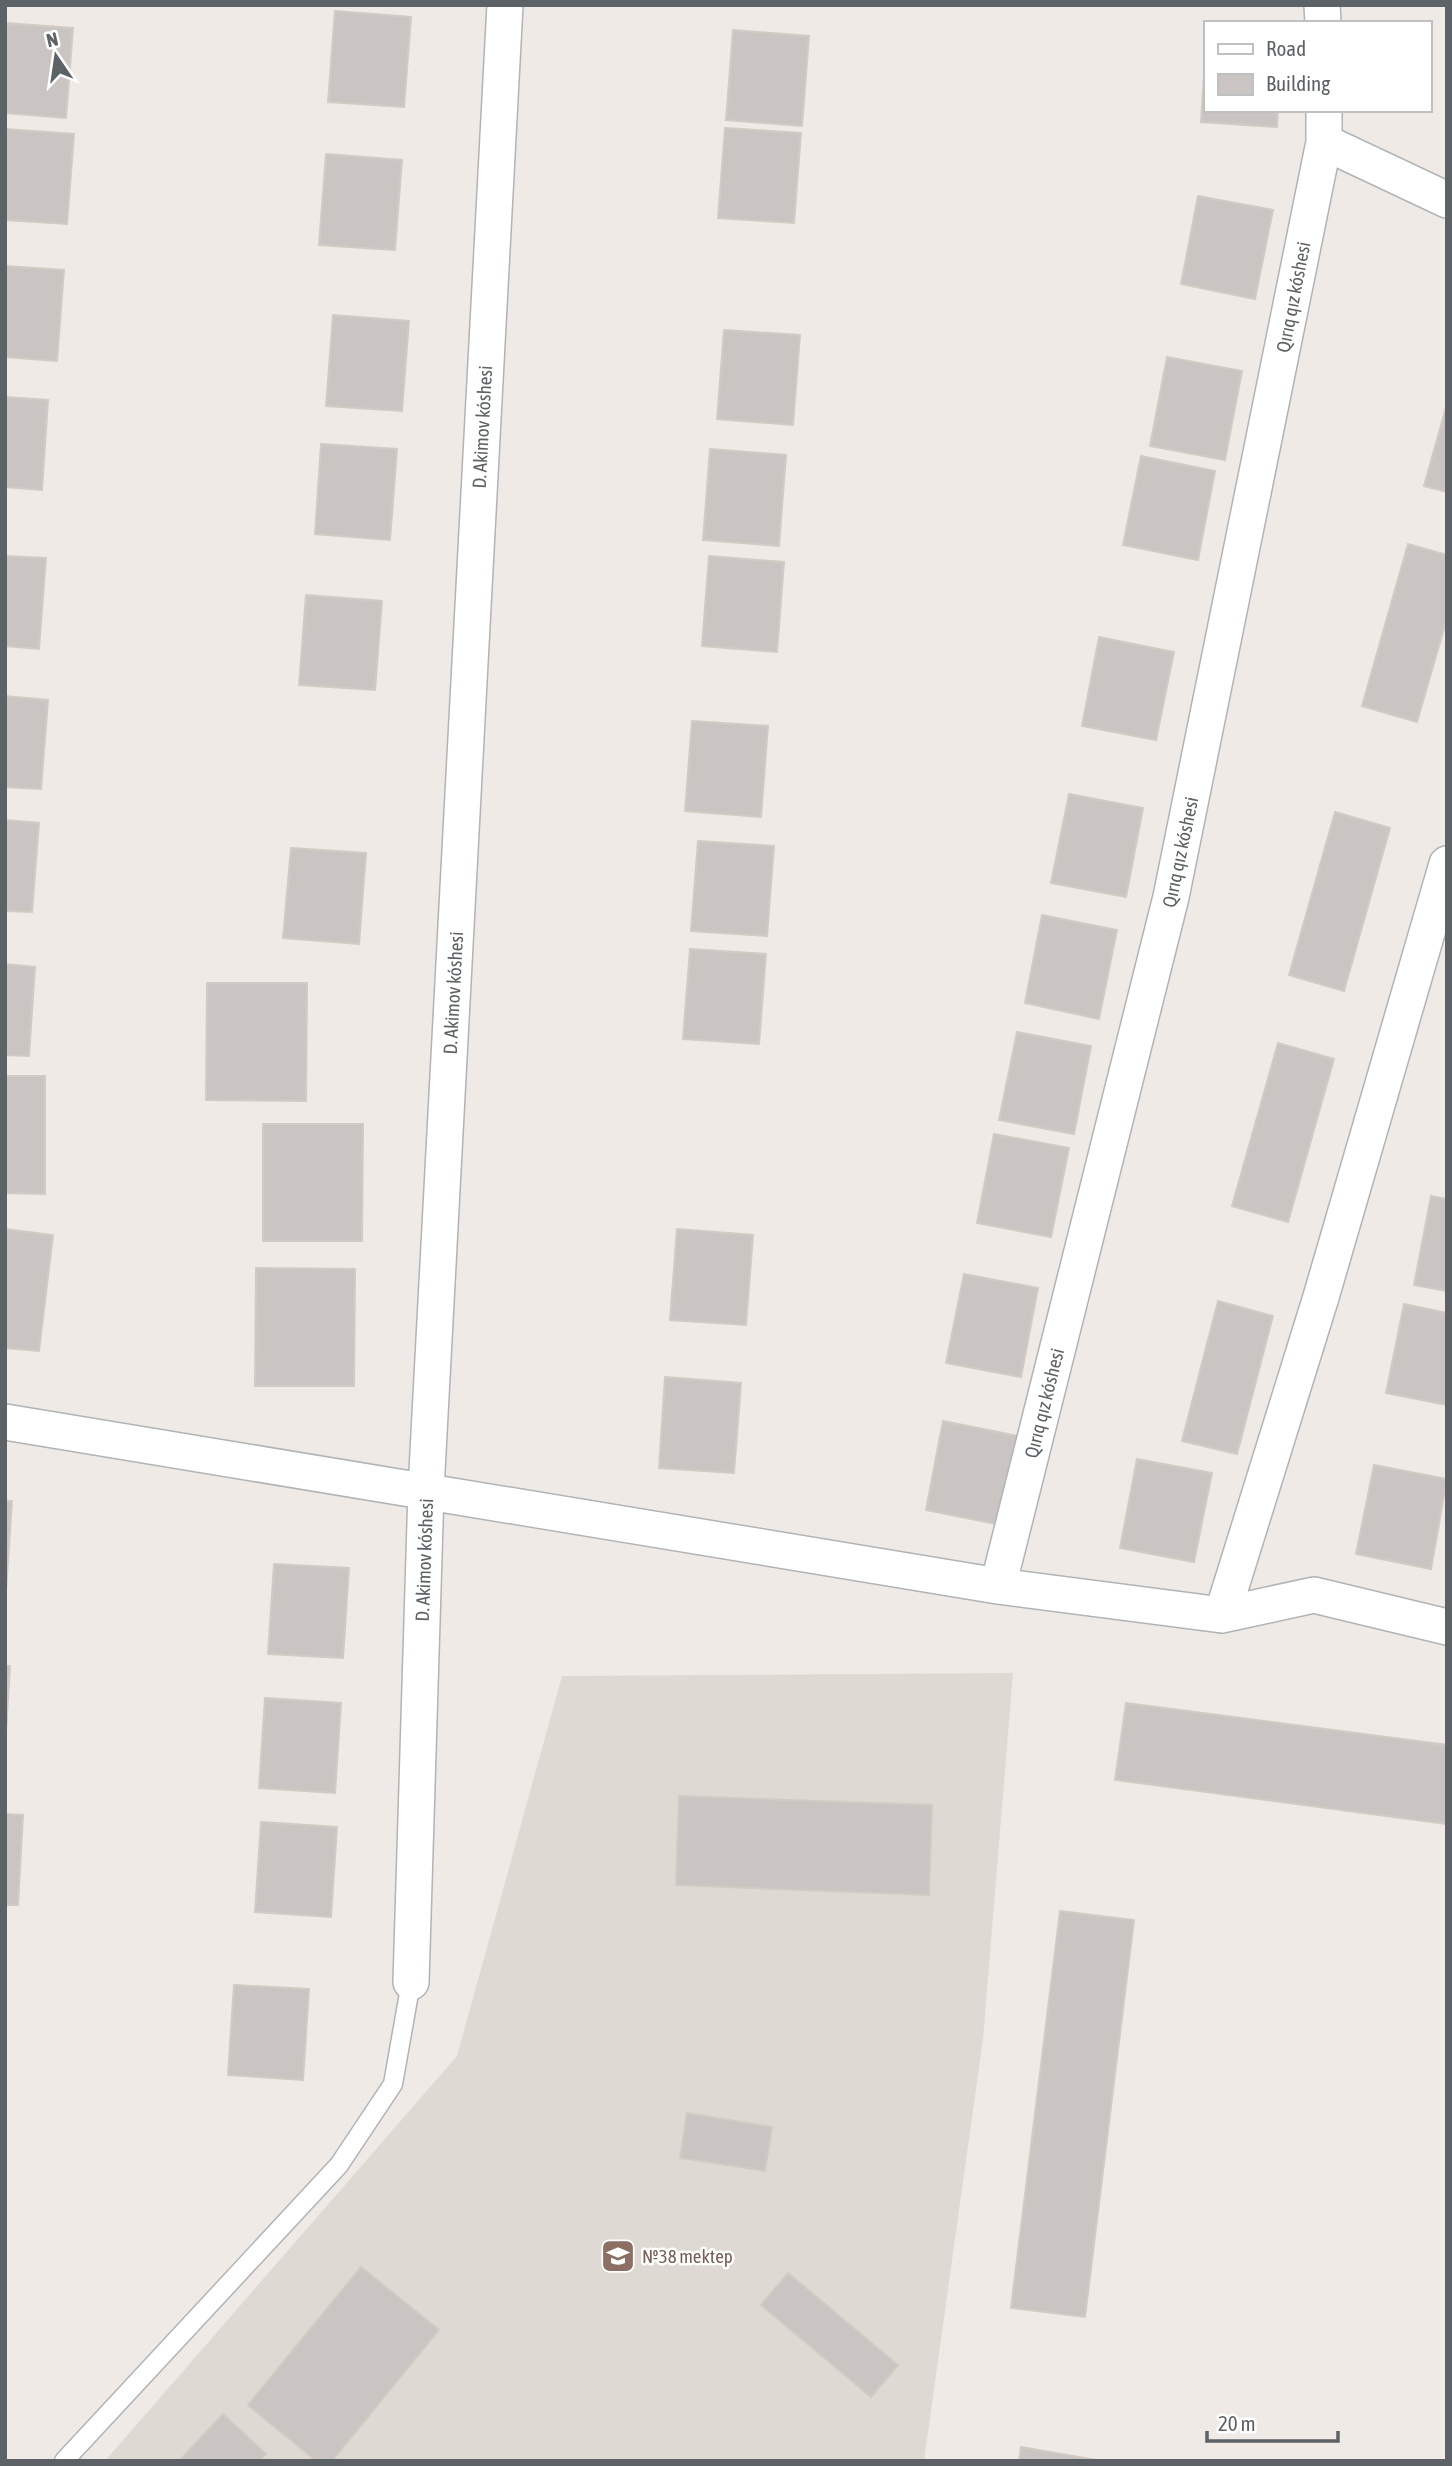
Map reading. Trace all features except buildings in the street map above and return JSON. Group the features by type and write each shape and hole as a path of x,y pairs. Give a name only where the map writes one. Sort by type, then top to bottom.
{"street":[{"name":"D. Akimov kóshesi","path":"411,1982 426,1490 505,5"},
{"path":"1324,126 1447,200"},
{"name":"Qırıq qız kóshesi","path":"998,1586 1171,897 1324,126"},
{"path":"1222,1615 1321,1297 1447,864"},
{"path":"5,1422 998,1586 1222,1615 1314,1595 1447,1628"}],"lane":[{"path":"64,2461 339,2165 393,2084 411,1982"}],"shaded area":[{"path":"1013,1673 983,2039 924,2461 105,2461 457,2056 562,1676"}],"place":[{"name":"№38 mektep","path":"618,2256"}]}
